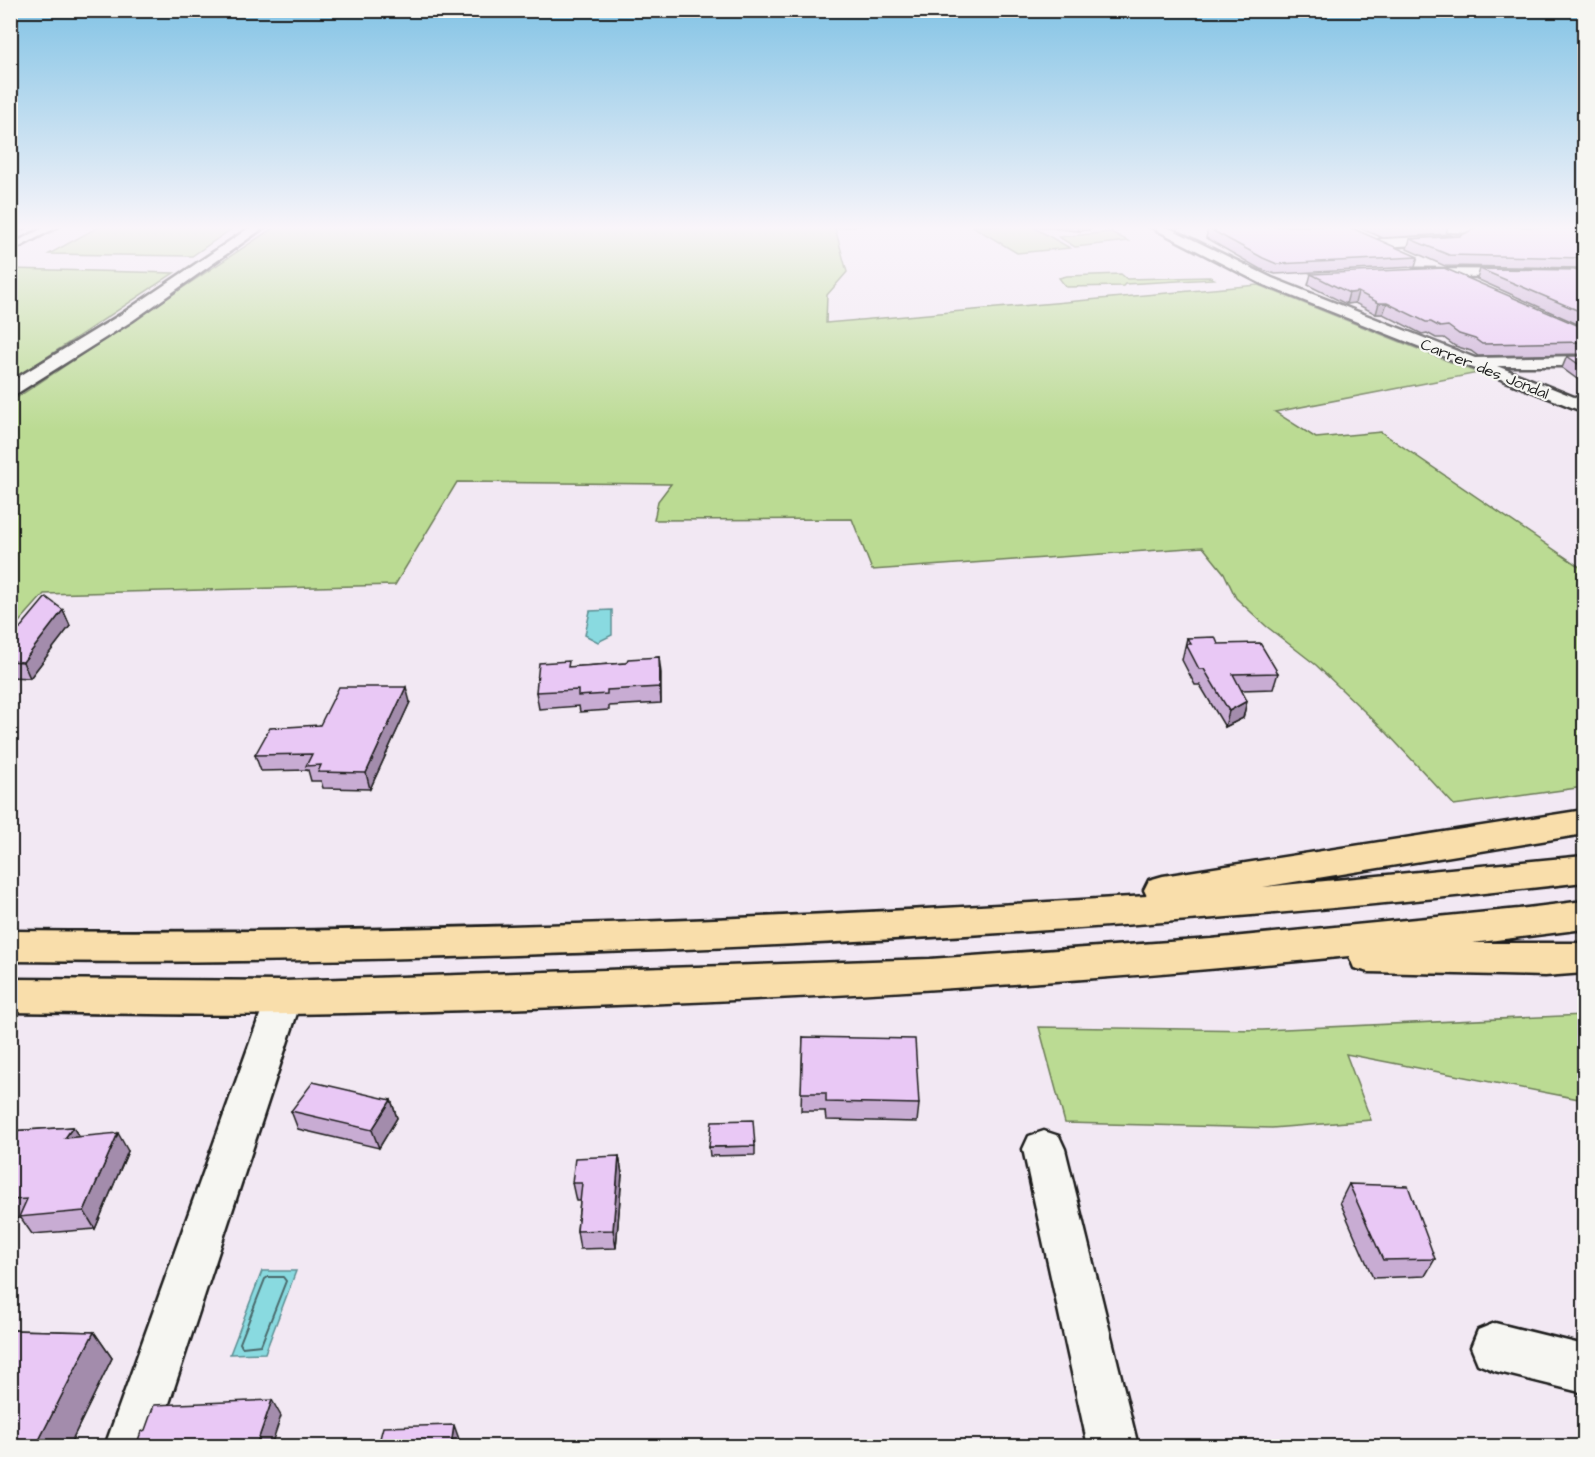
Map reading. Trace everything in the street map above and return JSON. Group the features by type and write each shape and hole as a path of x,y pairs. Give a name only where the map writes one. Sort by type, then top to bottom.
{"highway":[{"path":"966,922 1584,822"},
{"path":"10,946 180,949 413,945 966,922 1277,900 1584,869"},
{"path":"10,995 284,998 930,975 1211,954 1520,924 1584,915"},
{"path":"1211,954 1545,960 1584,958"}],"street":[{"path":"10,390 161,294"},
{"name":"Carrer des Jondal","path":"1302,294 1584,407"},
{"path":"1467,361 1584,361"},
{"path":"130,1446 284,998"},
{"path":"1044,1149 1113,1446"},
{"path":"1495,1347 1584,1369"}],"green space":[{"path":"11,294 142,294 11,381"},
{"path":"173,294 828,294 826,323 1156,294 1280,294 1478,373 1275,412 1316,438 1381,432 1584,570 1584,787 1454,805 1387,733 1316,665 1266,626 1236,598 1224,573 1203,547 872,570 852,519 654,520 658,501 671,484 457,482 395,585 44,594 11,631 10,402"},
{"path":"1584,1015 1584,1100 1346,1054 1371,1120 1272,1128 1065,1123 1039,1027 1262,1030"}],"water":[{"path":"612,610 612,635 598,642 585,635 590,611"},
{"path":"262,1271 296,1271 265,1353 230,1354"}],"building":[{"path":"1362,294 1505,294 1584,328 1584,342 1482,344 1459,334 1448,326 1440,327 1387,303 1379,303"},
{"path":"1539,294 1584,294 1584,313"},
{"path":"1567,356 1584,356 1584,368"},
{"path":"46,597 63,610 23,662 10,661 10,635 15,634"},
{"path":"1215,637 1218,644 1260,643 1278,673 1233,674 1247,701 1229,711 1204,669 1199,669 1186,644 1191,644 1187,638"},
{"path":"659,657 660,687 607,690 607,694 578,696 578,690 536,692 539,663 569,661 568,667 626,663 628,659"},
{"path":"339,687 406,687 366,773 318,772 321,765 306,766 312,754 255,755 270,728 320,725"},
{"path":"803,1037 915,1039 919,1104 826,1102 826,1093 801,1093"},
{"path":"313,1082 391,1100 372,1130 291,1111"},
{"path":"753,1120 755,1146 709,1147 712,1121"},
{"path":"73,1127 65,1138 118,1133 84,1211 19,1217 27,1199 10,1200 10,1131"},
{"path":"619,1156 613,1230 577,1231 582,1183 572,1183 575,1158"},
{"path":"1349,1184 1408,1186 1435,1259 1383,1260"},
{"path":"10,1330 94,1332 38,1442 10,1442"},
{"path":"272,1400 256,1446 136,1446 141,1432 145,1430 154,1405"},
{"path":"454,1425 451,1446 378,1446 383,1427"}]}
